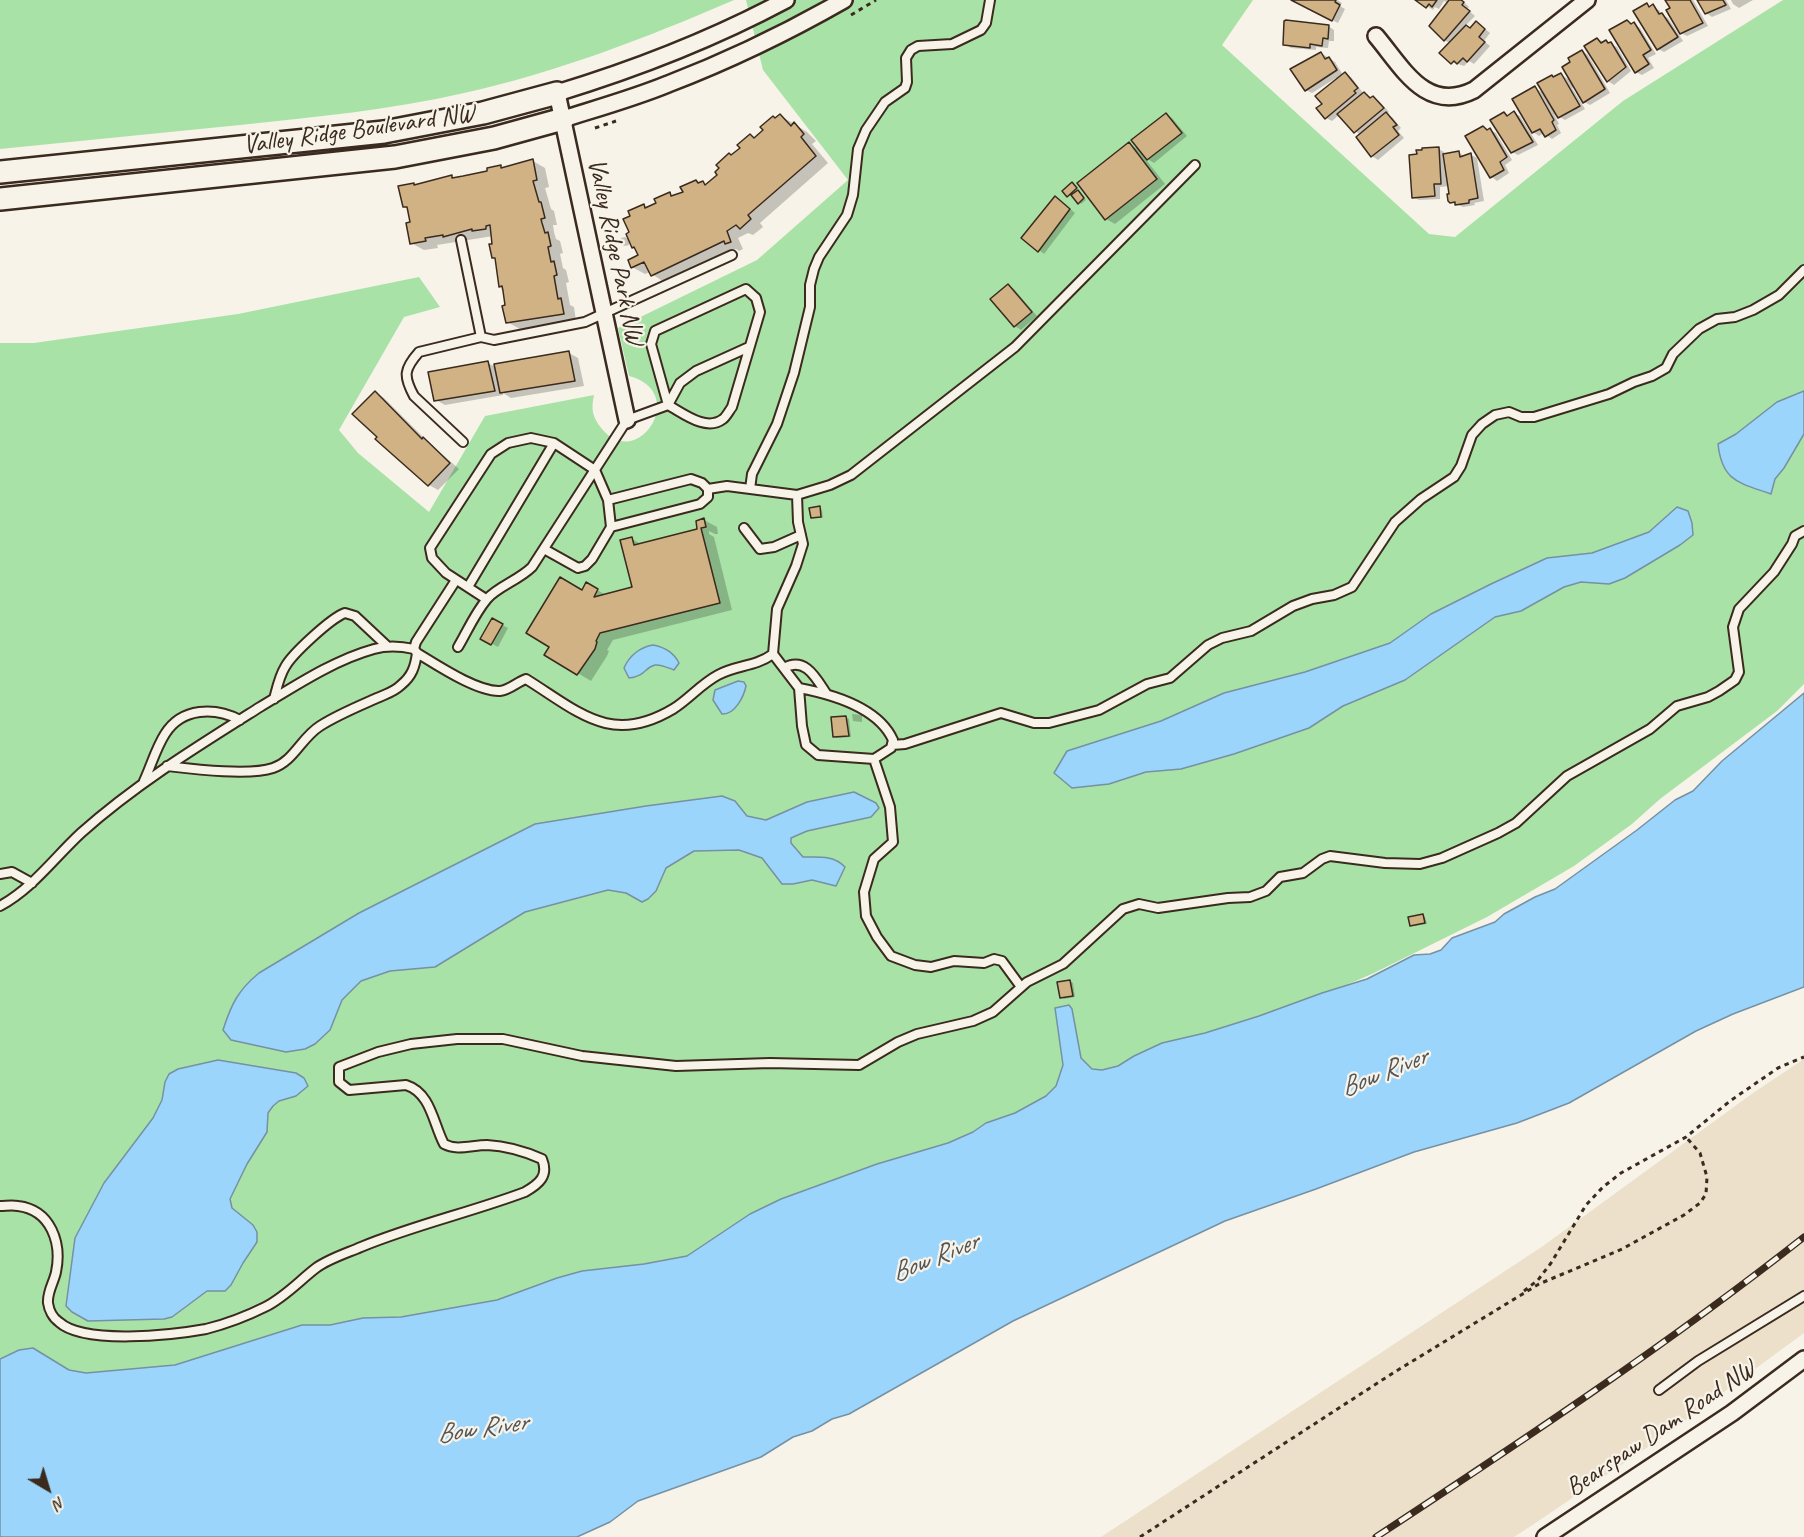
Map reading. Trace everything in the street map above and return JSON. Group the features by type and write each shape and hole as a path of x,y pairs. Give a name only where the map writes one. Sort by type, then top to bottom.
{"street":[{"name":"Valley Ridge Boulevard NW","path":"0,172 384,132 483,113 557,93 660,58 736,25 786,0"},
{"name":"Valley Ridge Boulevard NW","path":"0,199 395,157 494,138 644,93 705,69 844,0"},
{"path":"1376,36 1418,86 1439,97 1463,95 1474,90 1587,0"},
{"name":"Valley Ridge Park NW","path":"557,93 627,420"},
{"name":"Bearspaw Dam Road NW","path":"1545,1537 1732,1413 1804,1359"}],"lane":[{"path":"750,489 752,474 777,424 794,373 810,307 810,285 814,270 819,257 847,216 853,195 858,149 866,130 885,102 905,88 906,58 911,50 918,46 952,44 981,30 986,24 990,0"},
{"path":"708,489 728,486 797,495 830,485 851,475 1015,347 1195,165"},
{"path":"461,240 482,337"},
{"path":"463,442 414,396 406,378 407,370 419,352 482,337 494,340 585,322 732,255"},
{"path":"892,746 905,744 1001,713 1034,723 1049,723 1099,710 1147,684 1170,678 1208,645 1251,631 1293,606 1311,599 1334,595 1352,587 1395,522 1421,499 1454,477 1461,466 1472,435 1482,424 1495,415 1509,411 1521,417 1534,417 1609,394 1652,376 1666,368 1673,354 1699,329 1717,319 1735,317 1753,310 1779,295 1804,270"},
{"path":"746,289 756,298 760,312 732,407 723,419 712,424 693,419 668,405 651,344 655,331 746,289"},
{"path":"458,647 486,599 532,567 627,420 668,405 680,383 696,371 749,347"},
{"path":"486,599 446,573 432,558 430,548 491,454 508,443 531,438 554,443 595,470 608,500 611,527 592,560 585,566 578,568 544,549"},
{"path":"468,587 554,443"},
{"path":"608,500 691,479 702,483 708,489 708,497 700,504 611,527"},
{"path":"797,495 798,522 803,543 796,566 777,609 773,654 799,688 802,726 807,745 818,755 874,759 883,755 892,746 893,740 890,732 867,711 826,693 799,688"},
{"path":"744,528 760,549 774,547 801,535"},
{"path":"0,1206 18,1206 32,1210 42,1216 51,1227 55,1235 57,1262 48,1306 57,1321 65,1328 93,1334 126,1337 174,1334 233,1321 267,1306 286,1294 317,1267 336,1258 363,1246 525,1192 535,1187 544,1178 545,1167 542,1159 524,1151 508,1147 485,1145 450,1147 444,1144 423,1096 414,1088 406,1085 349,1090 339,1082 339,1066 378,1052 411,1044 457,1039 503,1039 582,1056 676,1066 770,1063 859,1065 916,1034 973,1021 993,1012 1021,987 1063,964 1123,909 1139,904 1158,908 1250,897 1266,891 1280,877 1303,873 1330,856 1385,863 1420,864 1442,858 1516,823 1581,766 1650,729 1677,706 1708,697 1735,680 1739,672 1739,663 1733,627 1739,609 1774,572 1795,536 1804,531"},
{"path":"166,766 198,770 262,770 283,764 306,737 321,725 392,692 403,684 414,670 416,642 456,580"},
{"path":"274,699 286,664 336,616 345,613 355,616 387,646"},
{"path":"0,906 12,900 32,883 81,833 166,766 321,671 372,649 387,646 416,651 466,681 498,691 508,689 518,681 526,679 580,713 602,724 616,726 652,720 675,708 720,673 764,661 773,654"},
{"path":"784,668 792,664 805,667 814,674 826,693"},
{"path":"144,782 160,742 178,720 194,712 208,711 225,712 240,720"},
{"path":"874,759 890,807 892,842 874,859 864,892 866,916 877,937 891,956 915,965 931,967 954,961 984,963 994,959 1002,961 1021,987"},
{"path":"0,874 12,872 32,883"},
{"path":"1659,1390 1698,1361 1804,1296"}],"path":[{"path":"1516,1298 1538,1280 1586,1205 1603,1187 1622,1173 1686,1137 1730,1101 1778,1068 1804,1057"},
{"path":"1140,1537 1393,1373 1539,1284 1622,1249 1655,1232 1700,1203 1706,1194 1707,1177 1700,1153 1686,1137"}],"shaded area":[{"path":"1804,1059 1804,1333 1664,1436 1514,1537 1101,1537 1543,1246 1753,1093"}],"green space":[{"path":"0,0 734,0 635,41 568,64 499,85 436,99 324,116 0,149"},
{"path":"746,0 1253,0 1222,45 1429,234 1455,237 1623,101 1783,0 1804,0 1804,684 1777,711 1660,799 1632,824 1574,866 1487,917 1374,973 683,1273 0,1403 0,343 34,343 238,314 419,277 440,307 404,317 339,430 358,453 429,512 485,416 594,395 593,413 602,429 616,440 630,441 642,435 652,425 657,411 656,397 647,385 629,376 618,328 757,260 848,180 763,70"}],"water":[{"path":"1804,391 1804,434 1775,479 1771,494 1750,487 1728,474 1720,457 1718,444 1736,434 1777,402"},
{"path":"1677,507 1688,511 1693,535 1680,545 1625,578 1609,584 1581,582 1564,587 1521,611 1495,617 1405,680 1343,706 1309,728 1234,754 1181,769 1146,772 1109,784 1072,788 1054,773 1067,751 1161,721 1224,693 1305,672 1390,643 1431,614 1547,558 1592,553 1649,532"},
{"path":"653,645 665,649 674,656 679,663 674,670 655,665 642,674 629,678 624,668 629,660 639,650"},
{"path":"738,681 744,682 746,686 741,700 731,711 722,714 713,700 715,690"},
{"name":"Bow River","path":"1804,693 1804,987 1696,1031 1569,1103 1517,1123 1414,1152 1225,1221 1013,1321 849,1414 832,1419 812,1431 793,1437 761,1457 638,1501 610,1522 577,1537 0,1537 0,1359 19,1350 33,1348 69,1370 86,1373 175,1365 302,1325 330,1325 363,1318 401,1317 497,1300 582,1271 644,1264 687,1256 750,1214 781,1199 877,1164 948,1143 973,1132 986,1123 1015,1113 1046,1096 1056,1086 1063,1065 1055,1008 1069,1005 1072,1009 1081,1058 1092,1069 1102,1070 1118,1066 1162,1043 1205,1033 1259,1016 1367,979 1414,955 1430,954 1441,950 1452,938 1495,922 1504,914 1555,889 1675,800 1693,791 1722,761"},
{"path":"854,792 876,803 879,808 871,817 807,831 791,838 791,843 803,857 836,860 845,867 836,886 812,880 782,884 762,858 739,850 694,851 666,868 656,891 642,902 626,893 608,890 525,912 435,967 390,971 361,981 342,1000 330,1030 315,1044 305,1049 286,1052 231,1040 223,1030 236,998 259,973 359,913 535,824 722,796 735,801 747,816 766,820 807,802"},
{"path":"218,1060 296,1073 304,1078 308,1086 296,1096 279,1101 268,1113 267,1132 247,1164 230,1199 232,1208 253,1225 257,1232 257,1242 225,1291 207,1291 172,1317 88,1321 66,1306 75,1238 104,1183 153,1118 162,1100 169,1074 178,1069"}],"building":[{"path":"1291,0 1336,0 1335,2 1340,5 1332,21"},
{"path":"1415,0 1437,0 1432,7 1429,4 1426,8"},
{"path":"1449,0 1461,0 1464,2 1462,5 1470,11 1444,41 1429,26"},
{"path":"1665,0 1690,0 1703,23 1680,34 1666,10 1670,8"},
{"path":"1697,0 1723,0 1726,5 1705,14"},
{"path":"1647,3 1649,7 1653,4 1659,14 1662,13 1678,37 1657,50 1633,11"},
{"path":"1627,20 1631,24 1634,22 1651,50 1643,55 1649,64 1635,73 1609,30"},
{"path":"1284,21 1329,25 1328,39 1323,38 1322,46 1310,44 1310,48 1283,45"},
{"path":"1476,21 1485,29 1479,37 1485,42 1467,62 1463,58 1457,64 1454,61 1451,64 1439,53 1466,25 1470,28"},
{"path":"1597,38 1601,43 1606,40 1608,43 1611,42 1626,67 1607,82 1584,46"},
{"path":"1582,50 1605,89 1583,103 1562,67 1570,62 1568,58"},
{"path":"1321,52 1325,59 1329,57 1337,70 1305,91 1290,69"},
{"path":"1345,72 1358,88 1354,91 1356,93 1325,119 1316,108 1322,104 1315,96"},
{"path":"1561,73 1580,106 1558,118 1537,83"},
{"path":"1535,86 1554,120 1552,122 1556,130 1545,137 1540,129 1532,133 1512,99"},
{"path":"1364,92 1370,98 1373,96 1384,108 1354,133 1337,114"},
{"path":"1514,111 1533,142 1511,153 1490,120 1504,112 1507,116"},
{"path":"1386,112 1397,125 1393,127 1399,135 1371,157 1356,137"},
{"path":"1166,113 1182,133 1147,160 1131,140"},
{"path":"780,114 791,126 794,122 804,134 801,137 816,156 748,215 751,219 740,229 736,225 727,231 731,242 725,244 724,241 651,276 644,262 631,268 628,260 638,255 626,234 629,232 623,219 630,216 628,211 644,204 645,208 656,203 654,199 670,192 671,196 683,192 680,187 696,180 698,183 703,181 705,185 717,175 715,172 719,168 716,165 729,153 731,155 740,148 737,145 750,134 754,138 763,130 760,127 773,116 775,118"},
{"path":"1483,126 1487,130 1490,128 1507,157 1500,162 1504,170 1490,178 1465,136"},
{"path":"1129,142 1157,179 1105,220 1077,183"},
{"path":"1439,147 1441,184 1434,184 1435,196 1412,198 1409,155 1417,154 1416,150 1422,150 1422,148"},
{"path":"1459,151 1460,157 1471,153 1478,198 1469,200 1469,203 1455,205 1455,202 1448,201 1443,154"},
{"path":"533,159 537,180 533,181 545,218 541,219 545,233 548,232 551,262 554,261 557,275 554,276 558,299 561,298 564,314 506,323 502,306 505,305 502,286 499,287 495,258 492,258 489,244 492,244 490,225 486,226 486,229 472,231 472,229 443,237 443,235 425,238 426,241 410,244 406,223 410,222 407,207 403,207 398,186 414,183 414,185 452,175 452,178 463,176 487,171 487,168 501,165 501,168"},
{"path":"1072,182 1077,188 1067,197 1062,191"},
{"path":"1078,190 1084,198 1078,204 1071,195"},
{"path":"1055,196 1070,209 1038,252 1021,238"},
{"path":"1008,284 1032,312 1014,327 990,299"},
{"path":"569,351 575,381 500,393 494,364"},
{"path":"488,361 495,391 434,401 428,372"},
{"path":"375,391 422,439 423,437 450,463 428,486 375,439 377,437 352,414"},
{"path":"820,506 821,517 811,518 809,508"},
{"path":"704,518 706,527 701,528 720,603 600,633 595,649 577,675 544,655 549,647 526,633 560,577 582,590 586,582 598,589 594,597 632,587 620,540 632,537 634,545 697,529 696,521"},
{"path":"492,618 503,624 491,645 480,639"},
{"path":"846,716 849,736 833,737 831,717"},
{"path":"1423,914 1425,923 1410,926 1408,917"},
{"path":"1070,980 1073,996 1060,998 1057,982"}],"railway":[{"path":"1376,1537 1647,1354 1804,1237"}]}
